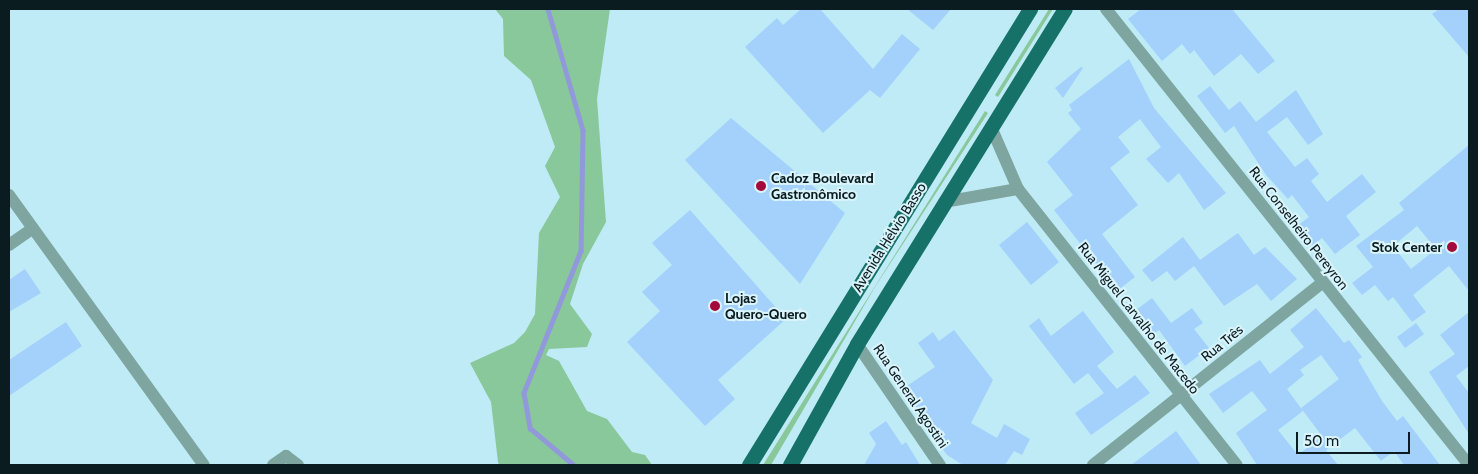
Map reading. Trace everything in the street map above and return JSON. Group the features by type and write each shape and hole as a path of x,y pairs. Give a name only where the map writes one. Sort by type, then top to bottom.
{"main road":[{"name":"Avenida Hélvio Basso","path":"749,465 1030,9"},
{"name":"Avenida Hélvio Basso","path":"790,465 857,344 1065,9"}],"street":[{"name":"Rua Conselheiro Pereyron","path":"1106,9 1469,465"},
{"name":"Rua Miguel Carvalho de Macedo","path":"991,127 1018,190 1236,465"},
{"path":"944,202 1018,190"},
{"path":"9,195 204,465"},
{"path":"9,245 33,228"},
{"name":"Rua Três","path":"1094,465 1323,282"},
{"name":"Rua General Agostini","path":"857,344 940,465"},
{"path":"273,465 286,456 298,465"}],"green space":[{"path":"495,9 610,9 597,99 606,222 583,264 570,304 592,334 587,347 549,349 546,355 559,361 587,411 607,419 632,452 645,455 652,465 499,465 491,402 470,363 514,343 525,332 535,314 539,233 560,197 545,166 555,147 531,80 504,56 503,19"},
{"path":"1049,9 1053,9 998,97 995,95"},
{"path":"985,111 988,113 875,287 771,465 763,465"}],"building":[{"path":"801,9 820,9 873,69 902,34 920,49 880,98 870,90 823,133 745,47 777,18 783,25"},
{"path":"907,9 951,9 933,30"},
{"path":"1141,9 1232,9 1275,61 1258,74 1241,54 1214,76 1194,50 1190,54 1182,44 1162,61 1128,19"},
{"path":"1439,9 1469,9 1469,57 1432,14"},
{"path":"1129,59 1154,108 1226,193 1204,210 1179,173 1168,183 1146,159 1161,147 1140,119 1118,137 1130,152 1110,168 1138,205 1102,234 1135,277 1117,291 1054,210 1073,195 1047,162 1081,129 1068,113 1072,110 1069,105"},
{"path":"1081,67 1083,68 1063,98 1055,88"},
{"path":"1210,86 1229,110 1240,101 1256,122 1296,90 1323,134 1308,145 1287,117 1267,132 1295,167 1307,158 1319,174 1311,181 1327,202 1362,174 1376,192 1346,216 1360,235 1335,254 1322,238 1312,246 1297,226 1309,217 1292,195 1288,199 1266,175 1234,126 1225,133 1197,96"},
{"name":"Cadoz Boulevard Gastronômico","path":"731,118 845,213 800,284 685,160"},
{"path":"1469,145 1469,291 1449,266 1413,295 1426,312 1412,322 1393,297 1388,301 1375,285 1362,295 1352,283 1373,267 1356,246 1404,210 1399,203","holes":["1417,226 1436,249 1411,269 1393,246"]},
{"name":"Lojas Quero-Quero","path":"690,210 786,319 718,380 735,399 705,426 627,342 660,311 642,292 672,265 652,243"},
{"path":"1027,222 1059,262 1031,285 999,245"},
{"path":"1238,233 1254,255 1265,247 1297,279 1271,301 1257,284 1224,306 1194,266 1175,281 1167,271 1152,282 1142,270 1183,237 1200,260"},
{"path":"25,269 41,293 9,312 9,280"},
{"path":"1152,298 1171,323 1192,308 1203,323 1194,329 1209,348 1185,366 1159,330 1151,336 1132,313"},
{"path":"1316,308 1344,343 1349,340 1362,357 1358,360 1382,401 1397,421 1403,416 1440,465 1404,465 1394,451 1381,461 1355,428 1326,450 1338,465 1257,465 1236,433 1267,410 1252,391 1223,413 1209,394 1260,360 1270,374 1304,347 1290,330","holes":["1321,355 1339,379 1301,408 1322,436 1298,455 1278,430 1303,411 1287,389 1304,375 1300,370"]},
{"path":"1083,311 1114,352 1097,366 1117,389 1135,375 1150,393 1091,435 1075,413 1104,393 1088,373 1074,384 1029,326 1039,318 1051,336"},
{"path":"1469,312 1469,366 1456,376 1469,393 1469,434 1429,372 1455,354 1440,335"},
{"path":"66,322 82,346 9,396 9,360"},
{"path":"1416,323 1424,334 1405,348 1397,337"},
{"path":"954,330 993,380 971,423 997,438 1004,424 1030,439 1022,455 1014,451 1005,465 963,465 947,455 901,390 935,367 918,343 933,332 939,341"},
{"path":"886,421 902,445 906,442 920,465 864,465 876,444 869,433"},
{"path":"1176,431 1201,465 1131,465"}],"waterway":[{"path":"548,9 583,130 581,251 524,393 530,428 574,465"}],"place":[{"name":"Cadoz Boulevard Gastronômico","path":"761,186"},
{"name":"Stok Center","path":"1452,247"},
{"name":"Lojas Quero-Quero","path":"715,306"}]}
